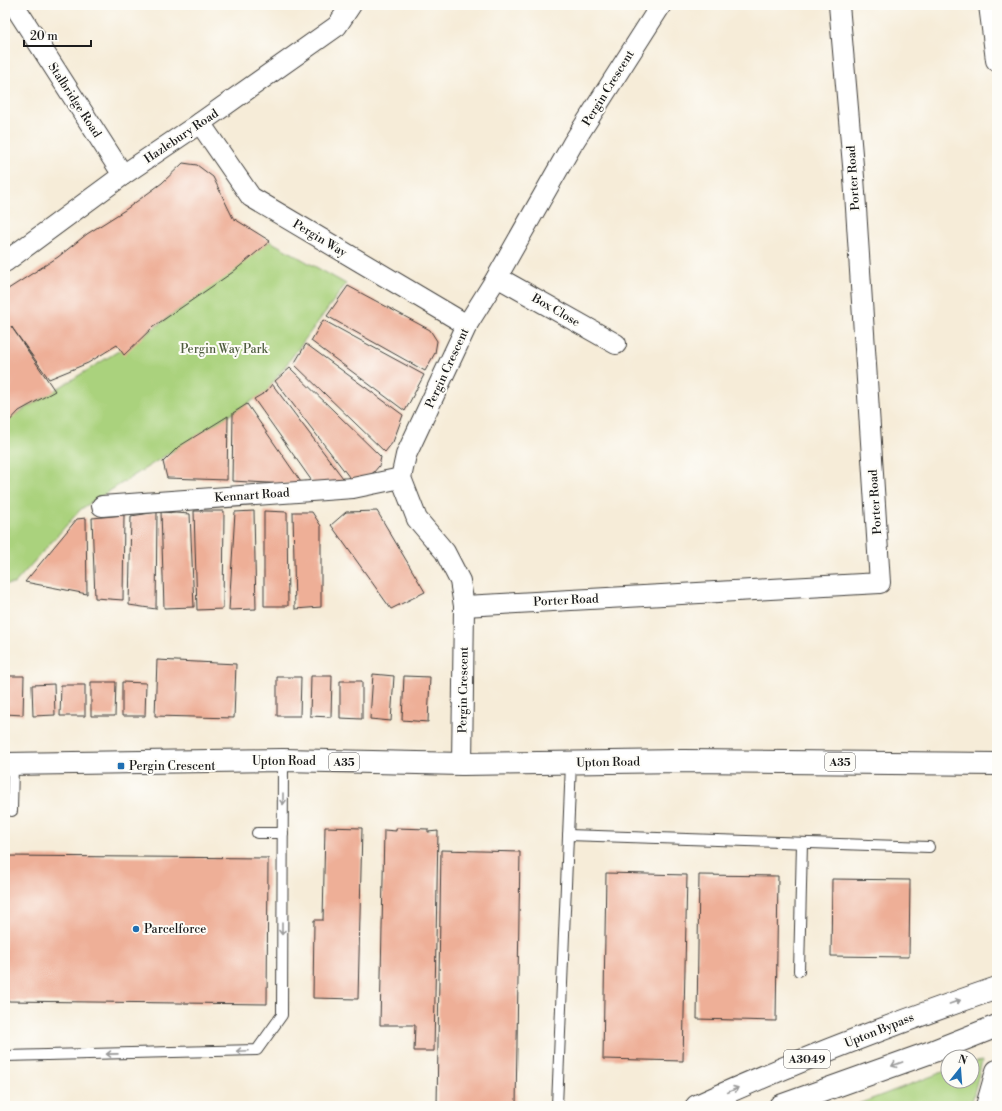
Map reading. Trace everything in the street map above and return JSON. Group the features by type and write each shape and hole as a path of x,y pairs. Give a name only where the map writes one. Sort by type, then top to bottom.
{"main road":[{"path":"990,5 997,60"},
{"name":"Upton Road","path":"9,764 283,760 462,764 683,761 997,764"},
{"name":"Upton Bypass","path":"697,1106 747,1083 918,1015 997,988"},
{"path":"780,1106 934,1051 997,1026"},
{"path":"987,1106 997,1071"}],"street":[{"name":"Stalbridge Road","path":"14,5 123,175"},
{"name":"Hazlebury Road","path":"5,262 123,175 200,123 337,26 351,5"},
{"name":"Pergin Crescent","path":"462,764 464,606 460,581 445,552 417,519 401,478 406,455 467,325 497,276 573,143 661,5"},
{"name":"Porter Road","path":"464,606 880,583 854,177 839,5"},
{"name":"Pergin Way","path":"200,123 251,197 467,325"},
{"name":"Box Close","path":"497,276 616,344"},
{"name":"Kennart Road","path":"102,506 353,488 401,478"}],"lane":[{"path":"5,1056 257,1050 282,1014 283,760"},
{"path":"557,1106 571,763"},
{"path":"9,764 12,811"},
{"path":"257,833 283,833"},
{"path":"568,835 929,847"},
{"path":"799,971 802,843"}],"green space":[{"name":"Pergin Way Park","path":"270,241 346,284 266,392 81,509 14,584 5,584 5,421 146,334"},
{"path":"940,1073 940,1089 975,1089 971,1106 853,1106"}],"building":[{"path":"183,163 197,165 213,177 233,218 270,241 233,272 153,327 124,355 117,345 88,363 49,379 11,326 55,391 19,411 5,426 5,291 58,257 87,234 125,210 162,183"},
{"path":"348,286 430,330 437,341 435,353 425,371 327,316"},
{"path":"323,320 424,375 405,411 311,341"},
{"path":"306,344 403,415 393,442 385,452 294,364"},
{"path":"290,368 381,457 379,466 373,473 353,482 275,381"},
{"path":"272,384 346,482 314,484 254,399 266,392"},
{"path":"247,404 303,485 232,481 233,413"},
{"path":"228,416 227,480 167,478 163,462 178,447"},
{"path":"194,511 224,511 223,609 197,610"},
{"path":"254,511 256,609 229,610 235,512"},
{"path":"264,511 287,512 288,606 264,606"},
{"path":"377,511 425,592 391,609 331,525 346,512"},
{"path":"157,512 156,609 129,605 131,516"},
{"path":"161,512 190,514 194,607 164,608"},
{"path":"293,512 312,512 321,526 321,607 295,609"},
{"path":"124,515 123,600 95,598 92,518"},
{"path":"86,518 87,594 25,582 77,519"},
{"path":"157,660 236,664 234,718 155,716"},
{"path":"373,674 394,676 391,721 370,719"},
{"path":"5,676 24,676 23,715 5,714"},
{"path":"311,676 332,676 331,717 310,716"},
{"path":"404,676 430,677 428,722 402,720"},
{"path":"277,677 301,677 300,716 277,716"},
{"path":"340,681 362,681 362,719 340,718"},
{"path":"91,682 116,682 115,716 91,716"},
{"path":"122,682 146,683 145,716 122,716"},
{"path":"54,684 55,715 33,716 32,685"},
{"path":"61,685 85,685 85,716 60,716"},
{"path":"325,827 362,828 358,999 313,998 314,920 323,920"},
{"path":"396,828 428,829 428,832 438,831 434,1051 414,1051 415,1025 380,1025 384,830 396,831"},
{"path":"441,850 520,852 516,1106 437,1106"},
{"name":"Parcelforce","path":"5,856 268,858 267,1004 5,1001"},
{"path":"606,873 687,875 683,1061 603,1059"},
{"path":"699,875 778,876 776,1021 697,1019"},
{"path":"832,879 910,880 909,957 831,956"}],"place":[{"name":"Pergin Crescent","path":"121,766"},
{"name":"Parcelforce","path":"136,929"}]}
